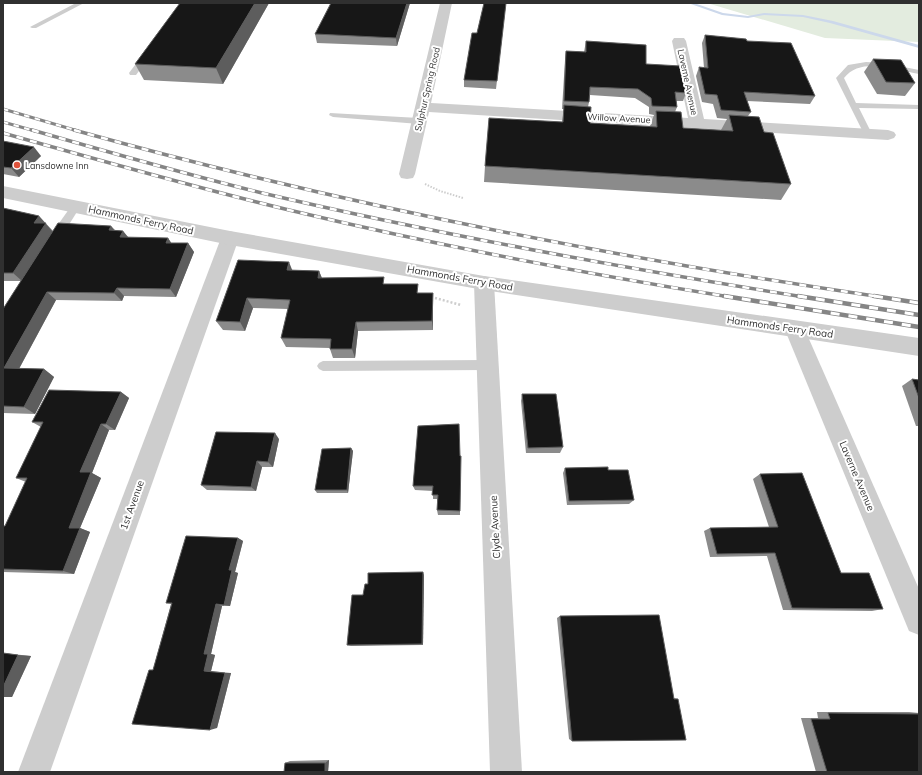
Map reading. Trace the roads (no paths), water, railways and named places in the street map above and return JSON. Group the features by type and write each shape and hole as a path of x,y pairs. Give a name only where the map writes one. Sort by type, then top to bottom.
{"street":[{"name":"Sulphur Spring Road","path":"407,174 446,3"},
{"name":"Laverne Avenue","path":"680,41 697,123"},
{"name":"Willow Avenue","path":"421,114 697,123 888,135"},
{"name":"Hammonds Ferry Road","path":"3,192 230,238 484,283 795,330 919,347"},
{"name":"1st Avenue","path":"34,772 230,238"},
{"name":"Clyde Avenue","path":"484,283 506,772"},
{"name":"Laverne Avenue","path":"795,330 919,621"}],"lane":[{"path":"34,27 81,3"},
{"path":"133,73 152,48"},
{"path":"868,134 840,78 852,66 878,65 919,72"},
{"path":"853,105 919,108"},
{"path":"333,115 421,114"},
{"path":"49,247 75,207"},
{"path":"323,366 488,365"}],"waterway":[{"path":"690,3 722,14 748,17 764,14 803,16 831,22 919,47"}],"railway":[{"path":"3,109 78,131"},
{"path":"3,122 35,131"},
{"path":"32,130 118,155 262,193 397,223 532,250 799,296"},
{"path":"74,130 274,182 475,226 677,264 881,297"},
{"path":"3,133 181,183 344,223 509,258 726,296"},
{"path":"726,296 919,327"},
{"path":"799,296 919,315"},
{"path":"799,296 804,297"},
{"path":"874,296 919,303"}],"place":[{"name":"Lansdowne Inn","path":"17,165"}]}
